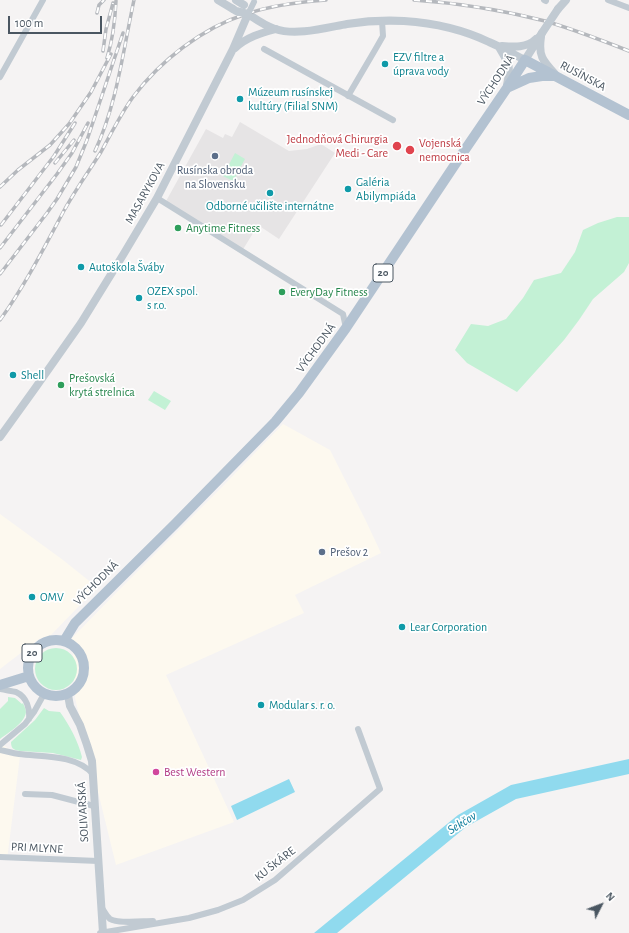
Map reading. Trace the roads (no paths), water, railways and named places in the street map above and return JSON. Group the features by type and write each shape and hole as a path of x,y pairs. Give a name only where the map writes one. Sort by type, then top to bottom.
{"main road":[{"name":"RUSÍNSKA","path":"525,60 629,115"},
{"name":"VÝCHODNÁ","path":"64,641 75,623 275,422 299,393 358,311 525,60"},
{"path":"507,88 529,78 557,76"},
{"name":"20","path":"44,694 32,684 29,676 29,658 40,645 48,641 64,641"},
{"path":"44,694 60,696 68,694 75,690 84,676 85,668 79,651 64,641"},
{"name":"20","path":"0,685 29,676"}],"street":[{"path":"1,73 43,0"},
{"path":"218,0 236,11 248,14 267,26 293,32 382,21 403,21 448,27 499,46 525,60"},
{"path":"236,0 244,5 248,14"},
{"name":"VÝCHODNÁ","path":"525,60 558,9 566,0"},
{"path":"608,0 629,8"},
{"name":"MASARYKOVA","path":"0,437 81,323 157,198 233,49 254,1"},
{"path":"348,96 382,36 382,21"},
{"path":"233,49 241,42 249,38 276,29"},
{"path":"499,46 514,47 528,44 540,37"},
{"path":"540,37 541,54 544,62 557,76"},
{"path":"499,46 509,66 510,72 507,88"},
{"path":"264,49 393,120"},
{"path":"157,198 343,314 358,311"},
{"path":"343,314 346,328"},
{"path":"0,689 16,692 24,698 29,709 29,720"},
{"path":"0,745 29,720 44,694"},
{"name":"SOLIVARSKÁ","path":"68,694 70,706 80,725 92,761 102,933"},
{"name":"KU ŠKÁRE","path":"102,933 189,918 218,910 243,900 275,880 380,788 358,729"},
{"path":"0,750 18,754 52,756 78,762 85,766 93,774"},
{"path":"25,794 52,795 94,806"},
{"name":"PRI MLYNE","path":"0,857 98,861"},
{"path":"101,904 106,915 110,919 114,920 126,922 177,920"}],"water":[{"name":"Sekčov","path":"629,759 629,774 516,799 466,827 337,933 314,933 458,815 511,785"},
{"path":"289,779 295,792 237,820 231,806"}],"railway":[{"path":"97,13 99,5 104,0"},
{"path":"95,151 103,133 114,96 134,0"},
{"path":"65,209 133,97 156,71 183,47 214,28 246,14 286,4 326,0"},
{"path":"414,0 447,3 529,17 566,28 629,51"},
{"path":"107,58 111,44 116,1"},
{"path":"103,51 106,29 113,3"},
{"path":"0,274 57,199 76,167 87,140 123,33"},
{"path":"0,187 18,170 50,145 69,124 91,92 111,54"},
{"path":"1,225 54,156 75,123"},
{"path":"0,248 72,153 88,123"},
{"path":"55,163 74,140"},
{"path":"0,320 27,278 67,205"}],"place":[{"name":"EZV filtre a úprava vody","path":"385,64"},
{"name":"Múzeum rusínskej kultúry (Filial SNM)","path":"240,99"},
{"name":"Jednodňová Chirurgia Medi - Care","path":"397,146"},
{"name":"Vojenská nemocnica","path":"410,150"},
{"name":"Rusínska obroda na Slovensku","path":"215,156"},
{"name":"Galéria Abilympiáda","path":"348,189"},
{"name":"Odborné učilište internátne","path":"270,193"},
{"name":"Anytime Fitness","path":"178,228"},
{"name":"Autoškola Šváby","path":"81,267"},
{"name":"EveryDay Fitness","path":"282,292"},
{"name":"OZEX spol. s r.o.","path":"139,298"},
{"name":"Shell","path":"13,375"},
{"name":"Prešovská krytá strelnica","path":"61,385"},
{"name":"Prešov 2","path":"322,552"},
{"name":"OMV","path":"32,597"},
{"name":"Lear Corporation","path":"402,627"},
{"name":"Modular s. r. o.","path":"261,705"},
{"name":"Best Western","path":"156,772"}]}
